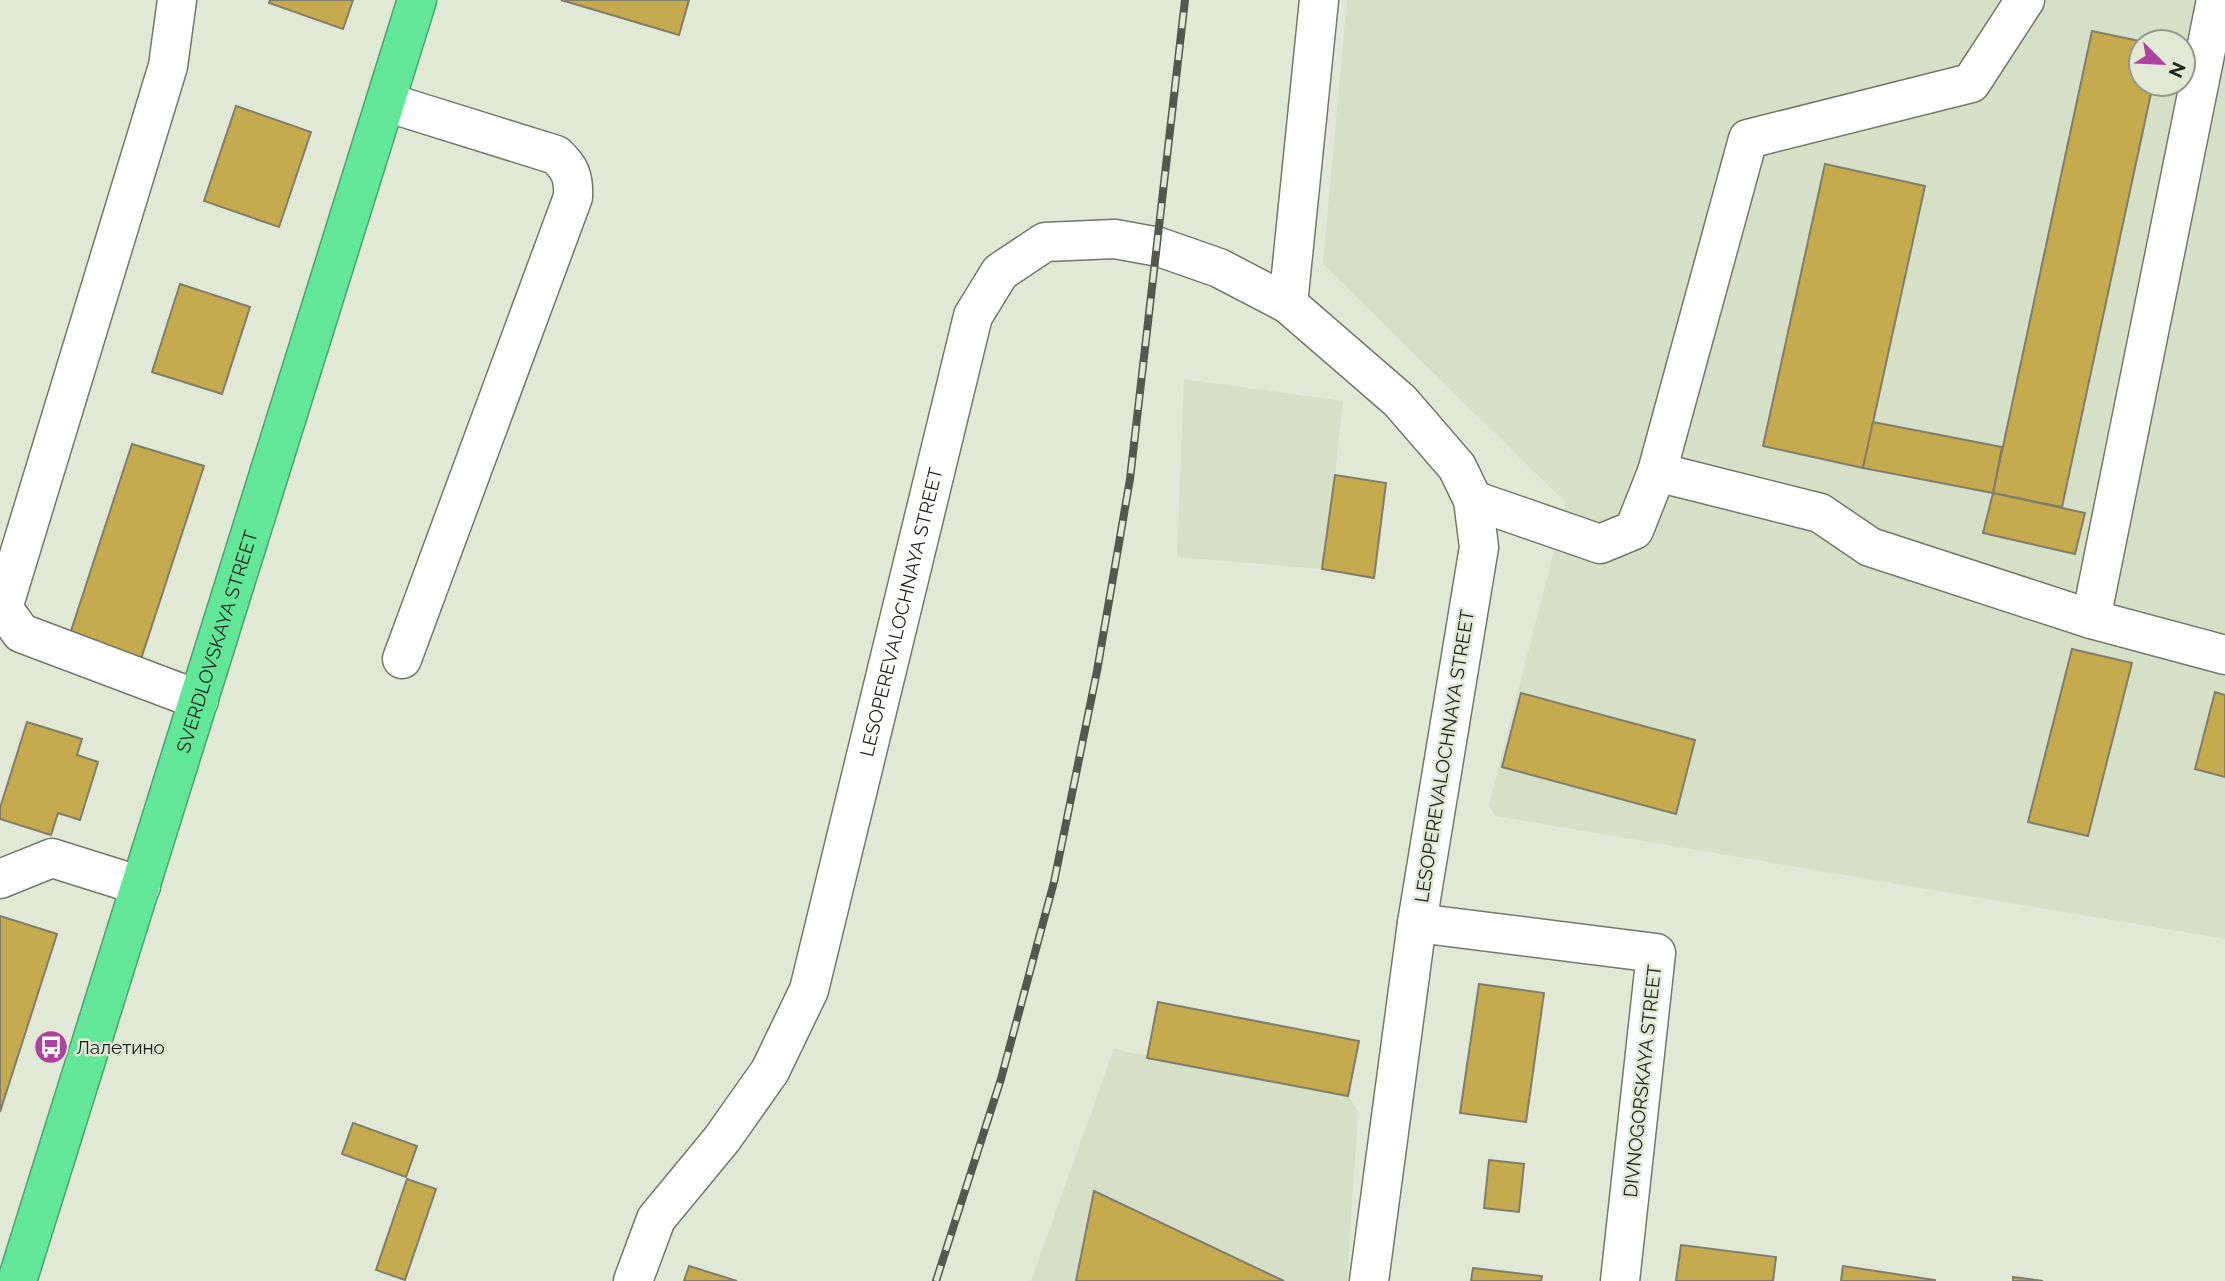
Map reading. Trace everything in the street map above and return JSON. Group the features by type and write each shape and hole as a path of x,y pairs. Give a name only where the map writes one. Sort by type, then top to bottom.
{"highway":[{"name":"SVERDLOVSKAYA STREET","path":"17,1281 417,0"}],"street":[{"path":"177,0 168,66 3,608 21,633 199,700"},
{"path":"1288,304 1319,0"},
{"path":"1473,500 1601,544 1634,530 1657,472 1748,139 1971,83 2025,0"},
{"path":"2091,619 2216,0"},
{"path":"386,102 556,155 568,166 574,179 573,197 402,659"},
{"name":"LESOPEREVALOCHNAYA STREET","path":"633,1281 656,1219 722,1139 771,1072 809,990 973,316 1000,272 1045,242 1115,239 1159,247 1219,268 1288,304 1400,401 1457,467 1473,500 1479,547 1417,923 1370,1281"},
{"path":"1657,472 1820,513 1870,547 2091,619 2225,655"},
{"path":"0,878 52,858 141,886"},
{"name":"DIVNOGORSKAYA STREET","path":"1417,923 1656,953 1620,1281"}],"shaded area":[{"path":"1347,0 2225,0 2225,939 1495,816 1489,806 1566,503 1323,264"},
{"path":"1184,379 1343,401 1335,475 1386,483 1374,578 1322,569 1177,557"},
{"path":"1114,1049 1348,1096 1358,1111 1347,1281 1031,1281"}],"building":[{"path":"270,0 353,0 343,29 269,3"},
{"path":"561,0 689,0 679,35"},
{"path":"2092,31 2127,38 2127,98 2150,98 2062,507 1993,493"},
{"path":"236,106 311,132 279,227 204,201"},
{"path":"1825,164 1925,186 1863,468 1763,446"},
{"path":"180,284 250,307 222,394 152,372"},
{"path":"1873,422 2002,447 1993,493 1863,468"},
{"path":"132,444 204,466 141,659 69,637"},
{"path":"1335,475 1386,483 1374,578 1322,569"},
{"path":"1993,493 2085,513 2075,554 1983,533"},
{"path":"2072,649 2132,663 2088,836 2028,822"},
{"path":"2215,692 2225,695 2225,777 2195,769"},
{"path":"1521,693 1695,740 1676,814 1502,767"},
{"path":"27,722 82,739 77,755 98,762 80,820 58,813 51,835 0,819 0,808"},
{"path":"0,916 57,934 0,1112"},
{"path":"1479,984 1544,993 1526,1122 1460,1113"},
{"path":"1158,1002 1359,1041 1348,1096 1147,1058"},
{"path":"353,1123 417,1146 406,1177 342,1154"},
{"path":"1489,1160 1524,1164 1519,1212 1484,1208"},
{"path":"407,1179 436,1189 405,1280 376,1270"},
{"path":"1094,1191 1284,1281 1076,1281"},
{"path":"1681,1245 1776,1257 1773,1281 1676,1281"},
{"path":"689,1266 737,1281 684,1281"},
{"path":"1843,1266 1935,1280 1935,1281 1841,1281"},
{"path":"1473,1268 1542,1276 1541,1281 1471,1281"},
{"path":"2013,1277 2043,1281 2013,1281"}],"railway":[{"path":"936,1281 1001,1079 1054,882 1097,671 1130,479 1185,0"}],"place":[{"name":"Лалетино","path":"51,1047"}]}
